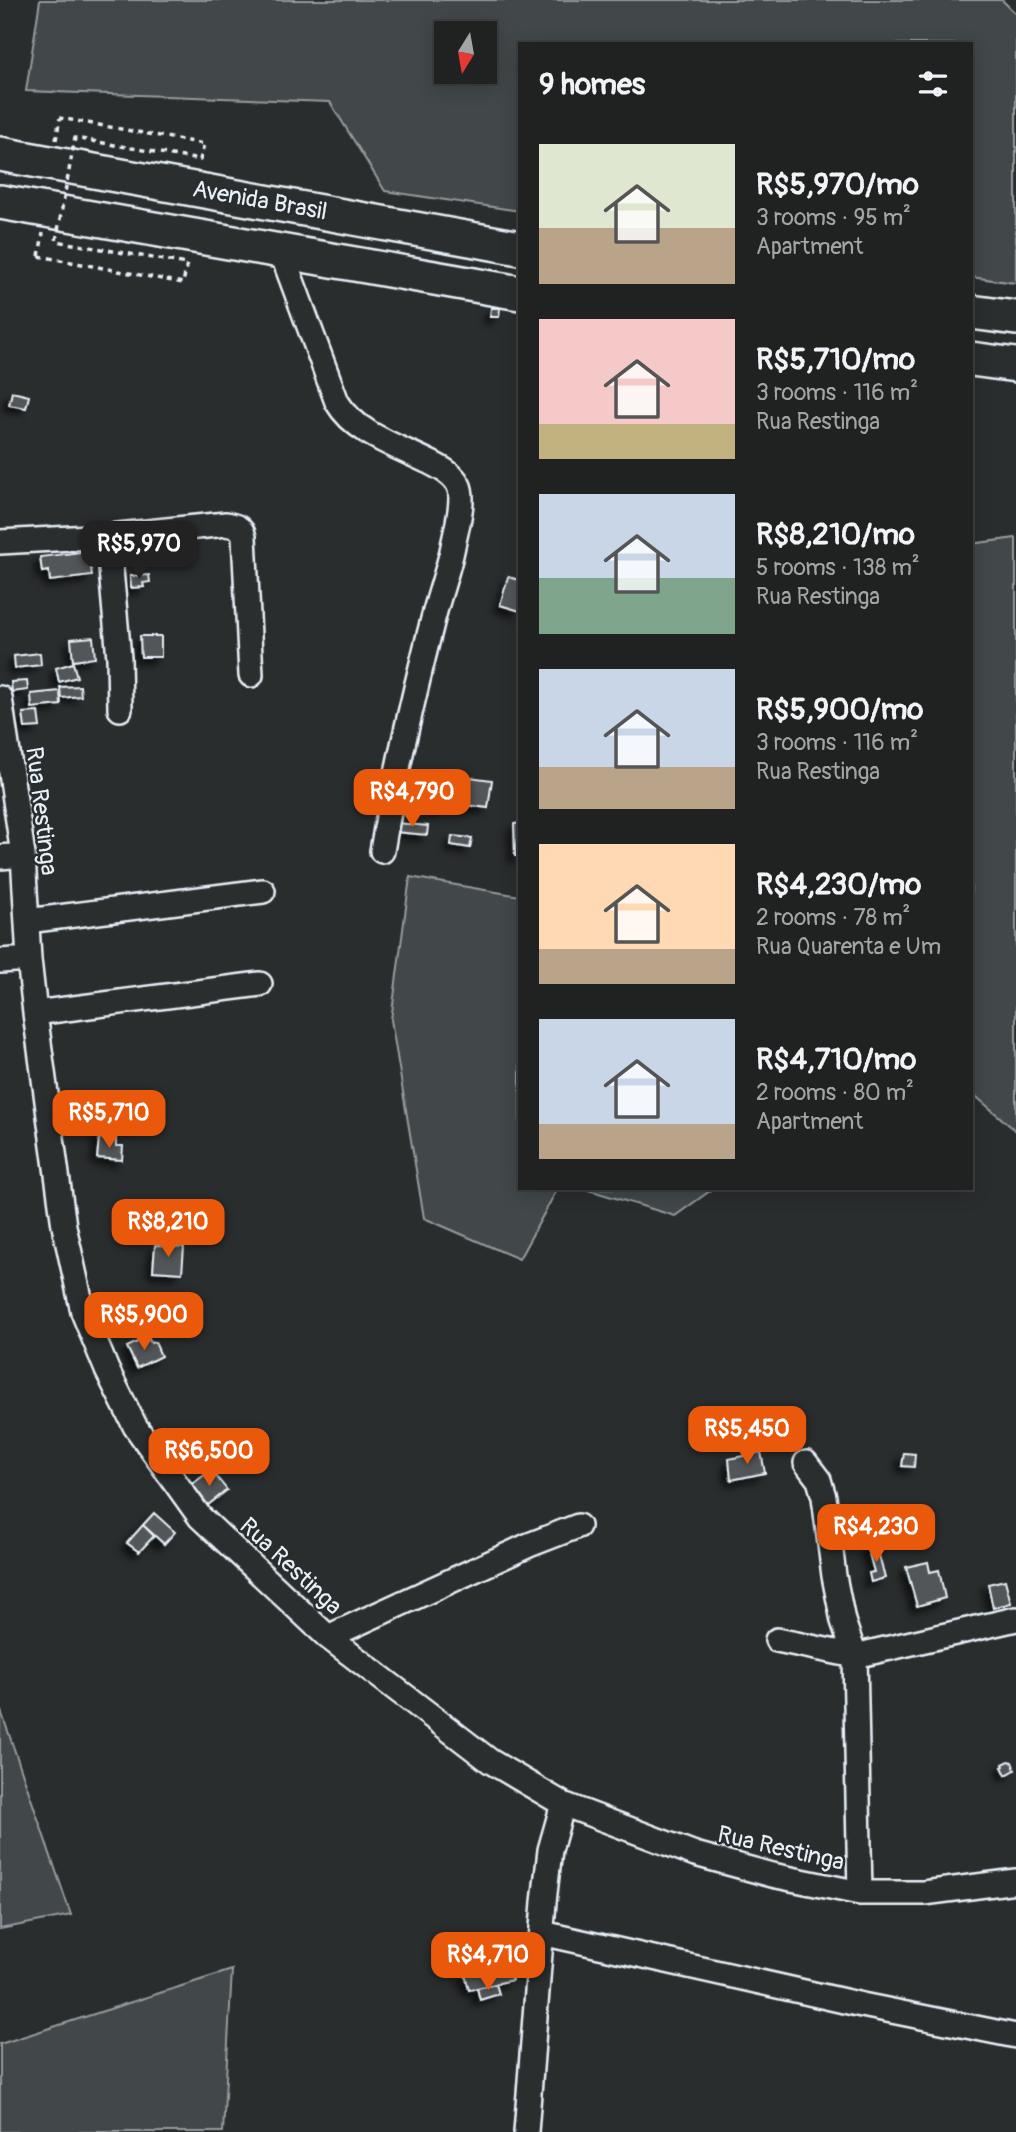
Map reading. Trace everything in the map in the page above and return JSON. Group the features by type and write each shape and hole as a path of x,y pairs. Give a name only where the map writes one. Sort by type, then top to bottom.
{"highway":[{"name":"Avenida Brasil","path":"0,153 518,248"},
{"name":"Avenida Brasil","path":"0,202 518,293"},
{"path":"973,312 1016,318"},
{"path":"973,359 1016,365"}],"street":[{"path":"281,251 343,412 350,421 366,432 437,466 452,476 461,490 450,562 432,620 392,789 382,851"},
{"path":"0,542 235,525 243,530 251,675"},
{"path":"108,536 119,659 120,709"},
{"name":"Rua Restinga","path":"0,698 4,747 23,855 35,1013 64,1226 83,1312 107,1370 135,1426 200,1517 328,1637 490,1761 563,1804 695,1854 772,1875 860,1893 924,1894 1016,1881"},
{"path":"0,857 23,855"},
{"path":"27,921 263,891"},
{"path":"0,961 29,959"},
{"path":"35,1013 260,984"},
{"path":"806,1463 819,1480 824,1497 834,1576 843,1620 855,1656 860,1893"},
{"path":"328,1637 529,1545 578,1526"},
{"path":"778,1640 855,1656 1016,1619"},
{"path":"526,2132 550,1850 563,1804"},
{"path":"542,1933 862,2005 1016,2036"}],"path":[{"path":"40,256 183,283 187,264 56,241 75,138 200,160 204,144 60,118"}],"shaded area":[{"path":"40,0 1002,0 1016,14 1016,283 973,277 973,42 518,42 518,211 385,191 330,102 26,91"},
{"path":"1016,538 1016,1131 973,1094 973,544"},
{"path":"410,877 518,896 518,1190 557,1190 519,1259 424,1218 391,1020"},
{"path":"589,1190 711,1190 675,1216"},
{"path":"0,1708 71,1915 0,1929"},
{"path":"232,1970 223,2132 0,2132 0,2044"}],"building":[{"path":"491,308 500,308 499,317 490,317"},
{"path":"12,392 29,396 26,408 9,405"},
{"path":"89,551 92,576 50,581 49,571 42,572 40,557"},
{"path":"149,575 150,582 143,583 144,587 131,588 130,576"},
{"path":"508,577 518,580 518,610 500,605"},
{"path":"140,636 161,636 161,657 141,657"},
{"path":"93,637 95,658 73,661 71,639"},
{"path":"40,653 41,665 15,668 14,656"},
{"path":"73,663 77,677 59,682 56,668"},
{"path":"27,681 28,690 12,692 11,682"},
{"path":"80,686 81,696 61,698 60,687"},
{"path":"60,691 61,705 32,708 31,694"},
{"path":"38,712 40,727 25,728 23,713"},
{"path":"432,772 492,780 488,808 444,802 443,812 427,810"},
{"path":"396,823 428,826 427,835 395,832"},
{"path":"518,823 518,856 515,856 514,824"},
{"path":"452,836 472,838 470,848 451,845"},
{"path":"120,1097 140,1103 133,1129 112,1123"},
{"path":"99,1130 117,1131 116,1140 99,1138"},
{"path":"99,1138 116,1140 116,1146 123,1146 122,1160 97,1158"},
{"path":"155,1245 184,1247 182,1273 153,1271"},
{"path":"158,1302 159,1325 131,1327 130,1303"},
{"path":"148,1337 151,1343 155,1342 161,1356 137,1368 127,1347"},
{"path":"761,1452 765,1473 731,1480 729,1459"},
{"path":"904,1453 915,1454 914,1467 902,1466"},
{"path":"206,1474 210,1478 215,1475 227,1490 208,1505 192,1484"},
{"path":"154,1513 175,1532 164,1544 143,1525"},
{"path":"143,1525 154,1536 139,1552 127,1543"},
{"path":"876,1544 885,1578 871,1582 869,1573 874,1572 867,1546"},
{"path":"928,1562 930,1572 939,1570 945,1598 917,1606 906,1567"},
{"path":"1005,1580 1011,1603 993,1608 988,1584"},
{"path":"1009,1761 1015,1770 1006,1775 1002,1767"},
{"path":"507,1962 512,1980 469,1990 465,1974"},
{"path":"496,1984 499,1994 480,2000 477,1988"}]}
